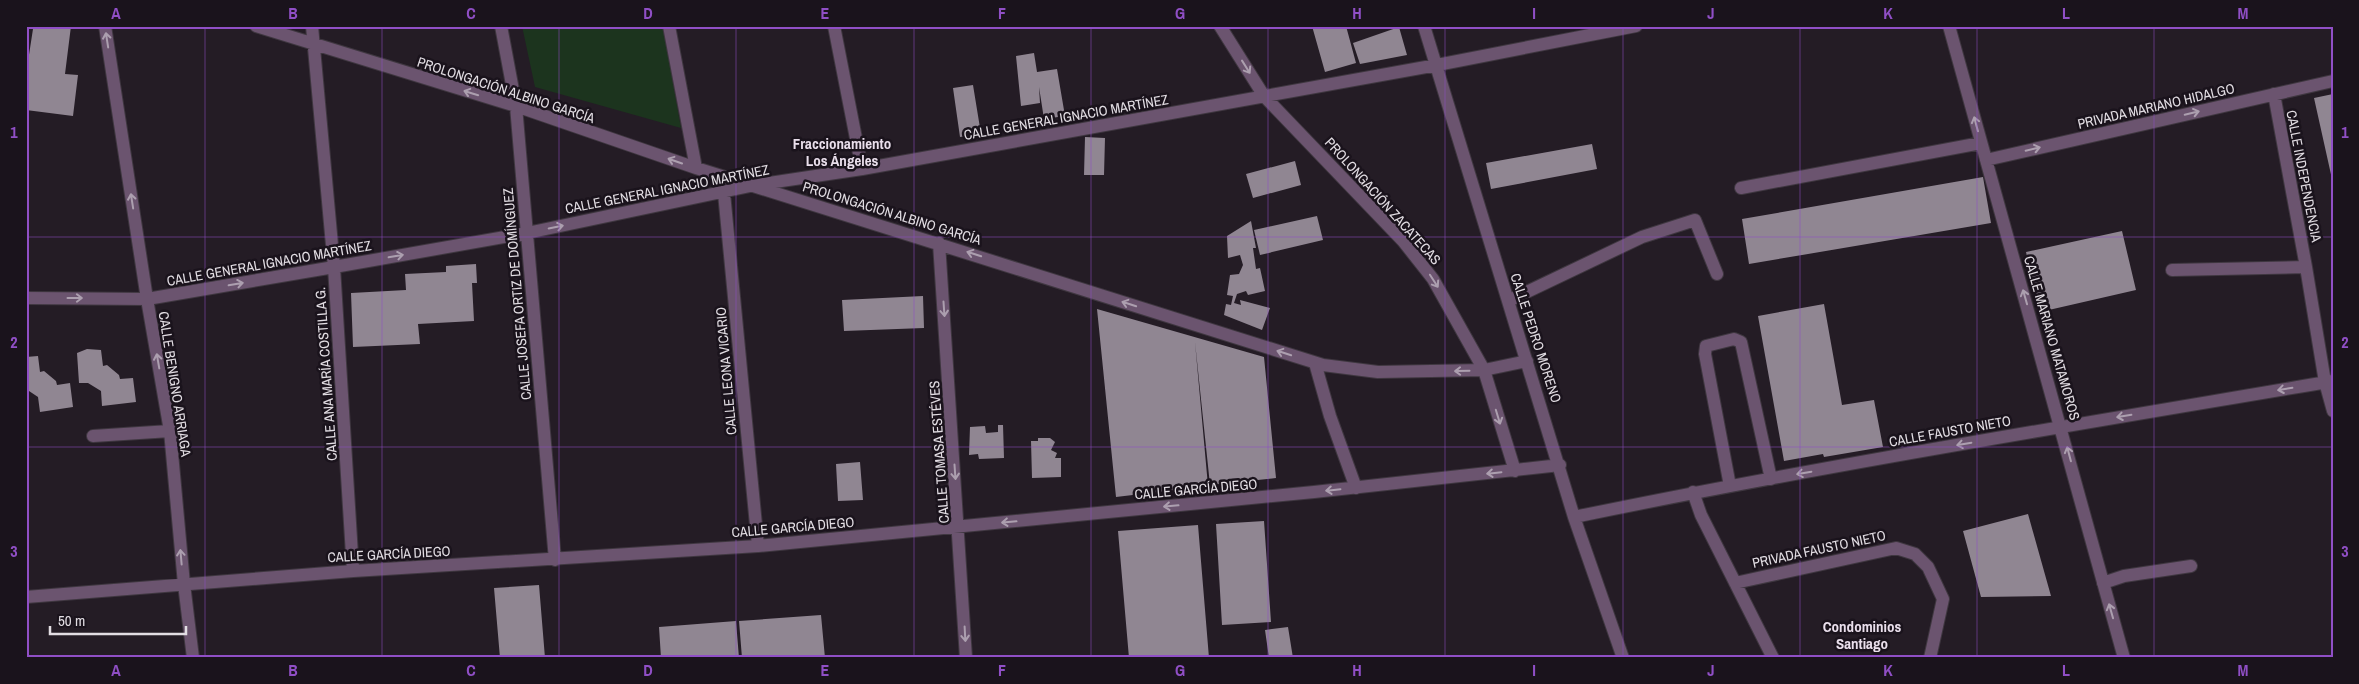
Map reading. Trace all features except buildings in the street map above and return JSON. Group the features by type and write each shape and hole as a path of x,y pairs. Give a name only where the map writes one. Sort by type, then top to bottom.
{"street":[{"name":"CALLE BENIGNO ARRIAGA","path":"105,26 146,298 170,431 193,658"},
{"name":"PROLONGACIÓN ALBINO GARCÍA","path":"256,26 516,106 696,168 1315,363 1378,372 1484,370 1527,361"},
{"name":"CALLE ANA MARÍA COSTILLA G.","path":"312,26 334,267 353,571"},
{"name":"CALLE JOSEFA ORTIZ DE DOMÍNGUEZ","path":"501,26 516,106 555,560"},
{"path":"670,26 696,168"},
{"path":"834,26 862,169"},
{"name":"PROLONGACIÓN ZACATECAS","path":"1220,26 1264,96 1403,241 1433,279 1484,370 1515,471"},
{"name":"CALLE PEDRO MORENO","path":"1424,26 1560,465 1574,516 1623,658"},
{"name":"CALLE GENERAL IGNACIO MARTÍNEZ","path":"26,298 146,298 334,267 527,233 755,186 862,169 1436,65 1636,26"},
{"name":"CALLE MARIANO MATAMOROS","path":"1949,26 2062,426 2124,658"},
{"name":"PRIVADA MARIANO HIDALGO","path":"1986,160 2333,81"},
{"name":"CALLE INDEPENDENCIA","path":"2274,94 2333,411"},
{"path":"1741,188 1981,143"},
{"name":"CALLE LEONA VICARIO","path":"724,193 758,546"},
{"path":"1508,301 1642,237 1696,220 1716,274"},
{"name":"CALLE TOMASA ESTÉVES","path":"939,243 959,526 966,658"},
{"path":"2172,270 2306,268"},
{"path":"1730,486 1705,354 1706,346 1734,339 1741,342 1771,478"},
{"path":"1315,363 1330,416 1356,488"},
{"name":"CALLE FAUSTO NIETO","path":"1574,516 1693,492 2062,426 2329,382"},
{"path":"93,436 170,431"},
{"name":"CALLE GARCÍA DIEGO","path":"26,597 353,571 758,546 1356,488 1560,465"},
{"path":"1693,492 1701,515 1773,658"},
{"name":"PRIVADA FAUSTO NIETO","path":"1735,583 1896,548 1915,554 1928,567 1943,599 1930,658"},
{"path":"2103,583 2124,576 2191,566"}],"green space":[{"path":"522,26 663,26 681,128 535,87"}],"district":[{"name":"Fraccionamiento Los Ángeles","path":"842,152"},
{"name":"Condominios Santiago","path":"1862,634"}]}
